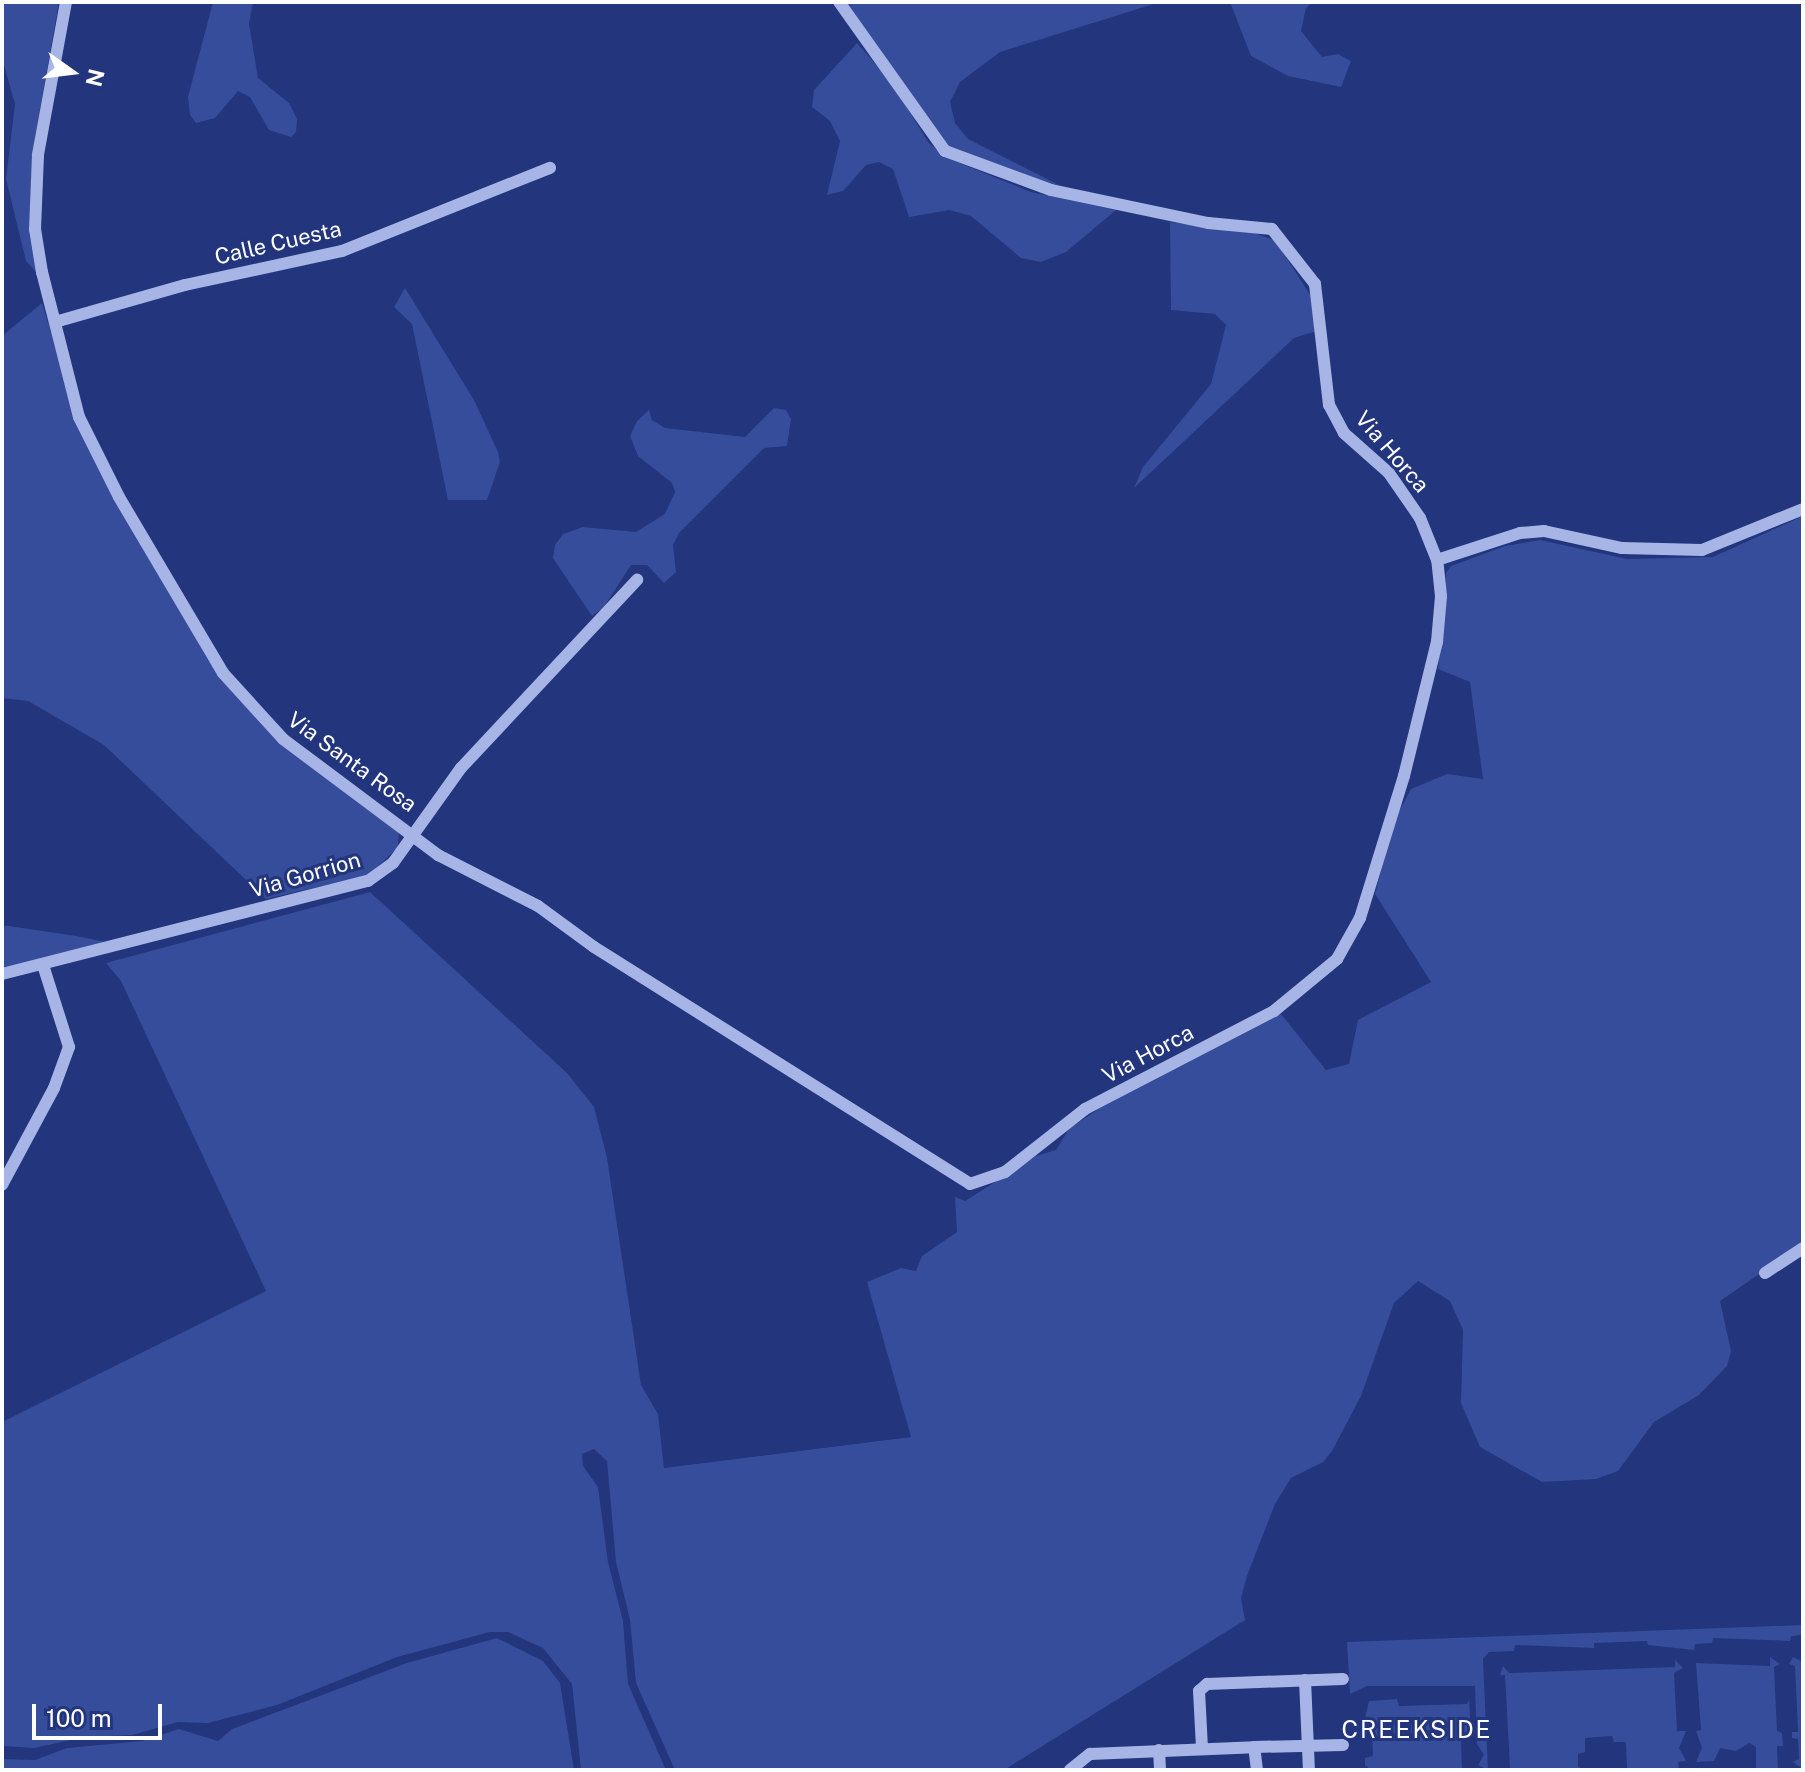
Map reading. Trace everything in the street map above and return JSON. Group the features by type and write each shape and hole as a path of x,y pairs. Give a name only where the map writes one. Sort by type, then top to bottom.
{"street":[{"name":"Via Santa Rosa","path":"66,2 38,155 35,229 71,395 93,446 223,673 283,739 412,831 438,855 538,906 594,947 953,1175"},
{"name":"Via Horca","path":"839,2 945,151 1051,190 1208,223 1272,229 1315,284 1329,405 1344,433 1403,490 1437,560 1441,596 1437,642 1424,703 1360,918 1337,959 1274,1011 1085,1109 1005,1172 970,1184 953,1175"},
{"name":"Calle Cuesta","path":"55,322 185,285 342,251 550,168"},
{"path":"1437,560 1520,533 1544,531 1622,548 1702,550 1803,509"},
{"name":"Via Gorrion","path":"2,974 368,881 393,863 412,831 471,757 637,580"},
{"path":"2,1185 54,1088 69,1047 43,965"},
{"path":"1765,1273 1803,1248"},
{"path":"1202,1748 1203,1686 1343,1679"},
{"path":"1305,1680 1309,1770"},
{"path":"1070,1770 1090,1754 1343,1745"},
{"path":"1254,1747 1257,1770"},
{"path":"1159,1750 1160,1770"}],"shaded area":[{"path":"2,2 59,2 35,137 37,273 26,261 6,179 15,104 2,58"},
{"path":"213,2 253,2 249,24 258,78 289,103 297,119 296,132 291,137 269,130 250,97 238,91 215,118 196,123 190,115 188,97"},
{"path":"846,2 1160,2 1000,52 960,82 950,102 955,123 968,139 1063,187 952,152"},
{"path":"1230,2 1313,2 1306,8 1301,31 1322,57 1338,54 1351,61 1341,87 1288,76 1251,56"},
{"path":"857,43 892,83 928,142 945,157 1031,192 1116,210 1066,252 1041,262 1021,258 971,216 949,210 909,217 893,169 879,162 866,165 843,191 827,195 840,141 830,121 812,107 814,90"},
{"path":"1170,222 1249,231 1276,241 1312,298 1317,331 1294,338 1134,488 1143,467 1211,384 1226,325 1215,314 1171,310"},
{"path":"405,288 474,400 498,452 500,462 487,500 448,500 412,324 394,307"},
{"path":"42,303 81,430 208,660 279,741 399,829 398,847 369,875 266,899 104,745 28,701 2,698 2,336"},
{"path":"774,408 786,410 791,419 787,446 764,448 679,533 673,545 676,572 664,583 647,565 631,565 604,607 592,616 553,558 555,545 563,534 583,527 636,532 665,514 675,492 672,483 638,456 630,436 637,421 649,410 652,420 665,428 745,437"},
{"path":"1803,516 1803,1244 1720,1301 1731,1351 1727,1366 1699,1395 1654,1422 1618,1471 1596,1479 1542,1482 1480,1447 1461,1403 1463,1330 1450,1301 1418,1281 1394,1303 1361,1396 1332,1451 1323,1462 1291,1478 1275,1504 1241,1598 1245,1620 1004,1770 675,1770 636,1683 630,1620 616,1562 607,1461 594,1449 582,1454 583,1466 598,1487 608,1562 623,1621 628,1684 666,1770 581,1770 572,1684 543,1648 508,1632 490,1632 397,1657 277,1705 208,1723 178,1722 132,1735 85,1737 34,1748 2,1746 2,1422 266,1291 121,981 106,963 370,892 567,1073 594,1107 607,1158 641,1385 658,1414 664,1468 911,1437 867,1282 901,1268 916,1271 922,1256 957,1232 955,1197 965,1201 1036,1156 1056,1150 1069,1129 1100,1108 1281,1014 1326,1070 1349,1064 1358,1020 1431,982 1375,894 1394,821 1411,789 1447,774 1483,779 1470,682 1438,669 1446,573 1451,566 1505,546 1540,540 1627,559 1713,557"},
{"path":"2,925 76,936 106,942 2,969"},
{"path":"1803,1625 1803,1635 1791,1636 1790,1641 1713,1638 1712,1643 1695,1644 1694,1650 1648,1645 1647,1641 1594,1643 1594,1648 1515,1645 1514,1651 1489,1652 1483,1659 1488,1770 1478,1765 1484,1755 1477,1744 1475,1686 1367,1686 1350,1694 1347,1642"},
{"path":"497,1638 543,1661 560,1683 574,1770 2,1770 2,1759 35,1760 67,1748 142,1741 179,1729 218,1741 232,1729 407,1663"},
{"path":"1770,1657 1780,1664 1774,1667 1777,1731 1782,1733 1783,1746 1777,1746 1778,1770 1756,1770 1756,1747 1749,1743 1736,1751 1720,1748 1714,1761 1696,1762 1702,1748 1696,1731 1701,1730 1696,1663 1770,1666"},
{"path":"1793,1657 1803,1662 1803,1769 1793,1762 1799,1759 1798,1739 1792,1738 1792,1732 1798,1732 1795,1666 1789,1664"},
{"path":"1675,1660 1683,1668 1674,1673 1677,1731 1686,1731 1679,1748 1686,1761 1678,1762 1679,1770 1627,1770 1626,1742 1614,1742 1612,1736 1585,1738 1585,1752 1578,1754 1578,1767 1585,1770 1504,1770 1510,1768 1505,1675 1500,1675 1503,1666 1509,1673 1675,1667"},
{"path":"1397,1699 1399,1706 1467,1704 1469,1700 1471,1733 1461,1738 1462,1770 1371,1770 1365,1765 1365,1758 1373,1756 1372,1732 1362,1731 1369,1701"}],"district":[{"name":"CREEKSIDE","path":"1417,1730"}]}
